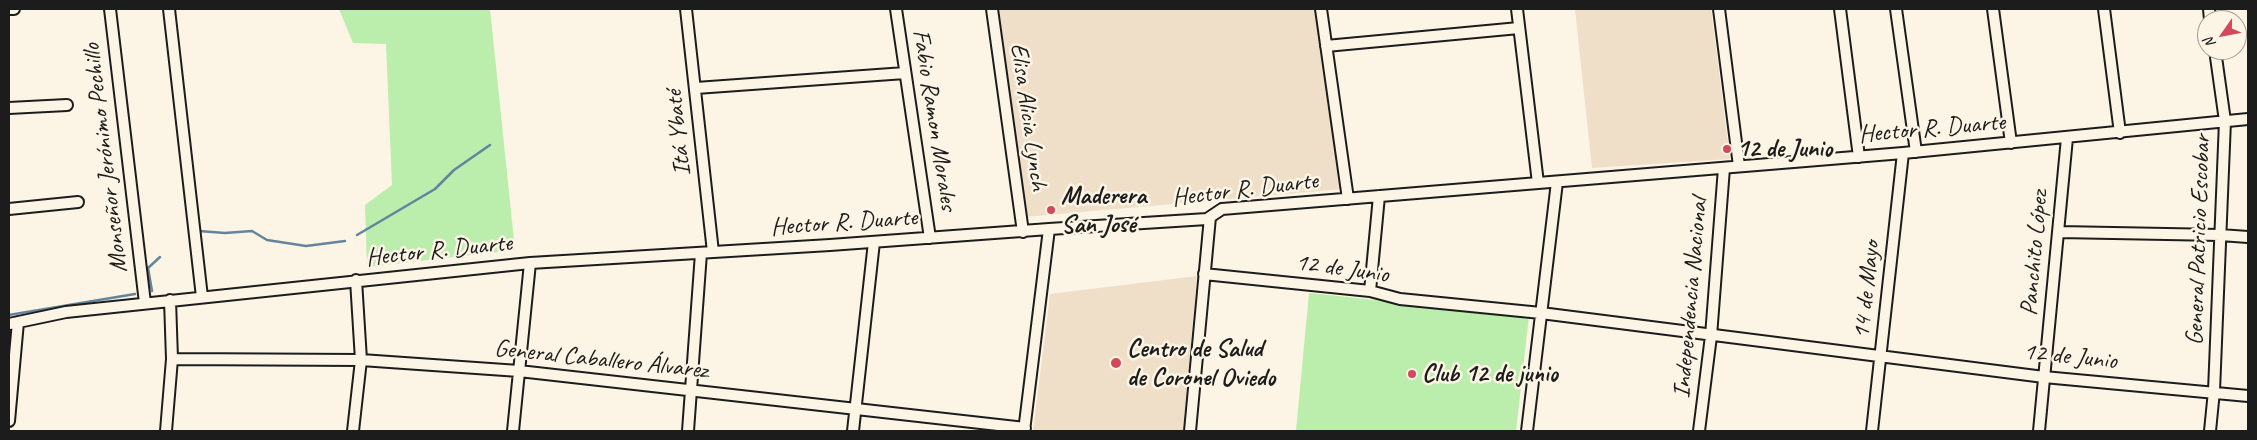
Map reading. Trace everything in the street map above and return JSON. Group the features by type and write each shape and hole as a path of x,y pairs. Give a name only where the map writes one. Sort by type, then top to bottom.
{"street":[{"path":"9,9 14,9"},
{"name":"Monseñor Jerónimo Pechillo","path":"110,9 145,303"},
{"path":"169,9 202,297"},
{"name":"Itá Ybaté","path":"686,9 713,252"},
{"name":"Fabio Ramon Morales","path":"896,9 930,238"},
{"name":"Elisa Alicia Lynch","path":"992,9 1023,232"},
{"path":"1321,9 1348,199"},
{"path":"1517,9 1538,183"},
{"path":"1719,9 1739,166"},
{"path":"1840,9 1859,157"},
{"path":"1896,9 1916,152"},
{"path":"1993,9 2011,143"},
{"path":"2104,9 2120,133"},
{"path":"1326,46 1519,28"},
{"name":"General Patricio Escobar","path":"2210,431 2214,391 2225,121 2216,60"},
{"path":"696,88 905,73"},
{"path":"9,108 67,105"},
{"name":"Hector R. Duarte","path":"13,323 66,312 530,263 1207,219 1222,209 1859,157 2248,119"},
{"name":"Panchito López","path":"2039,431 2067,138"},
{"name":"14 de Mayo","path":"1872,431 1903,153"},
{"name":"Independencia Nacional","path":"1700,431 1711,336 1724,168"},
{"path":"1527,431 1557,182"},
{"path":"1370,291 1379,196"},
{"path":"9,209 78,202"},
{"path":"1190,431 1210,217"},
{"path":"1025,430 1049,228"},
{"path":"2059,232 2248,237"},
{"path":"853,431 874,242"},
{"path":"688,431 701,253"},
{"path":"513,431 530,263"},
{"name":"12 de Junio","path":"1204,274 1370,291 1400,300 1541,313 2044,377 2214,391 2248,396"},
{"path":"353,431 361,360 356,280"},
{"path":"166,431 172,360 170,300"},
{"path":"9,421 13,323"},
{"name":"General Caballero Álvarez","path":"172,360 361,360 519,371 1025,430"}],"shaded area":[{"path":"996,9 1320,9 1343,189 1025,217"},
{"path":"1575,9 1711,9 1730,159 1592,168"},
{"name":"Centro de Salud de Coronel Oviedo","path":"1197,276 1183,431 1033,431 1050,294"}],"green space":[{"path":"339,9 490,9 515,250 367,267 365,205 392,185 386,44 353,43"},
{"name":"Club 12 de junio","path":"1309,293 1529,316 1516,431 1296,431"}],"waterway":[{"path":"357,235 435,189 454,170 490,145"},
{"path":"199,231 225,233 252,231 267,240 306,246 345,241"},
{"path":"152,291 148,268 160,257"},
{"path":"9,315 135,294"}],"place":[{"name":"12 de Junio","path":"1727,149"},
{"name":"Maderera San José","path":"1051,210"},
{"name":"Centro de Salud de Coronel Oviedo","path":"1116,363"},
{"name":"Club 12 de junio","path":"1412,374"}]}
